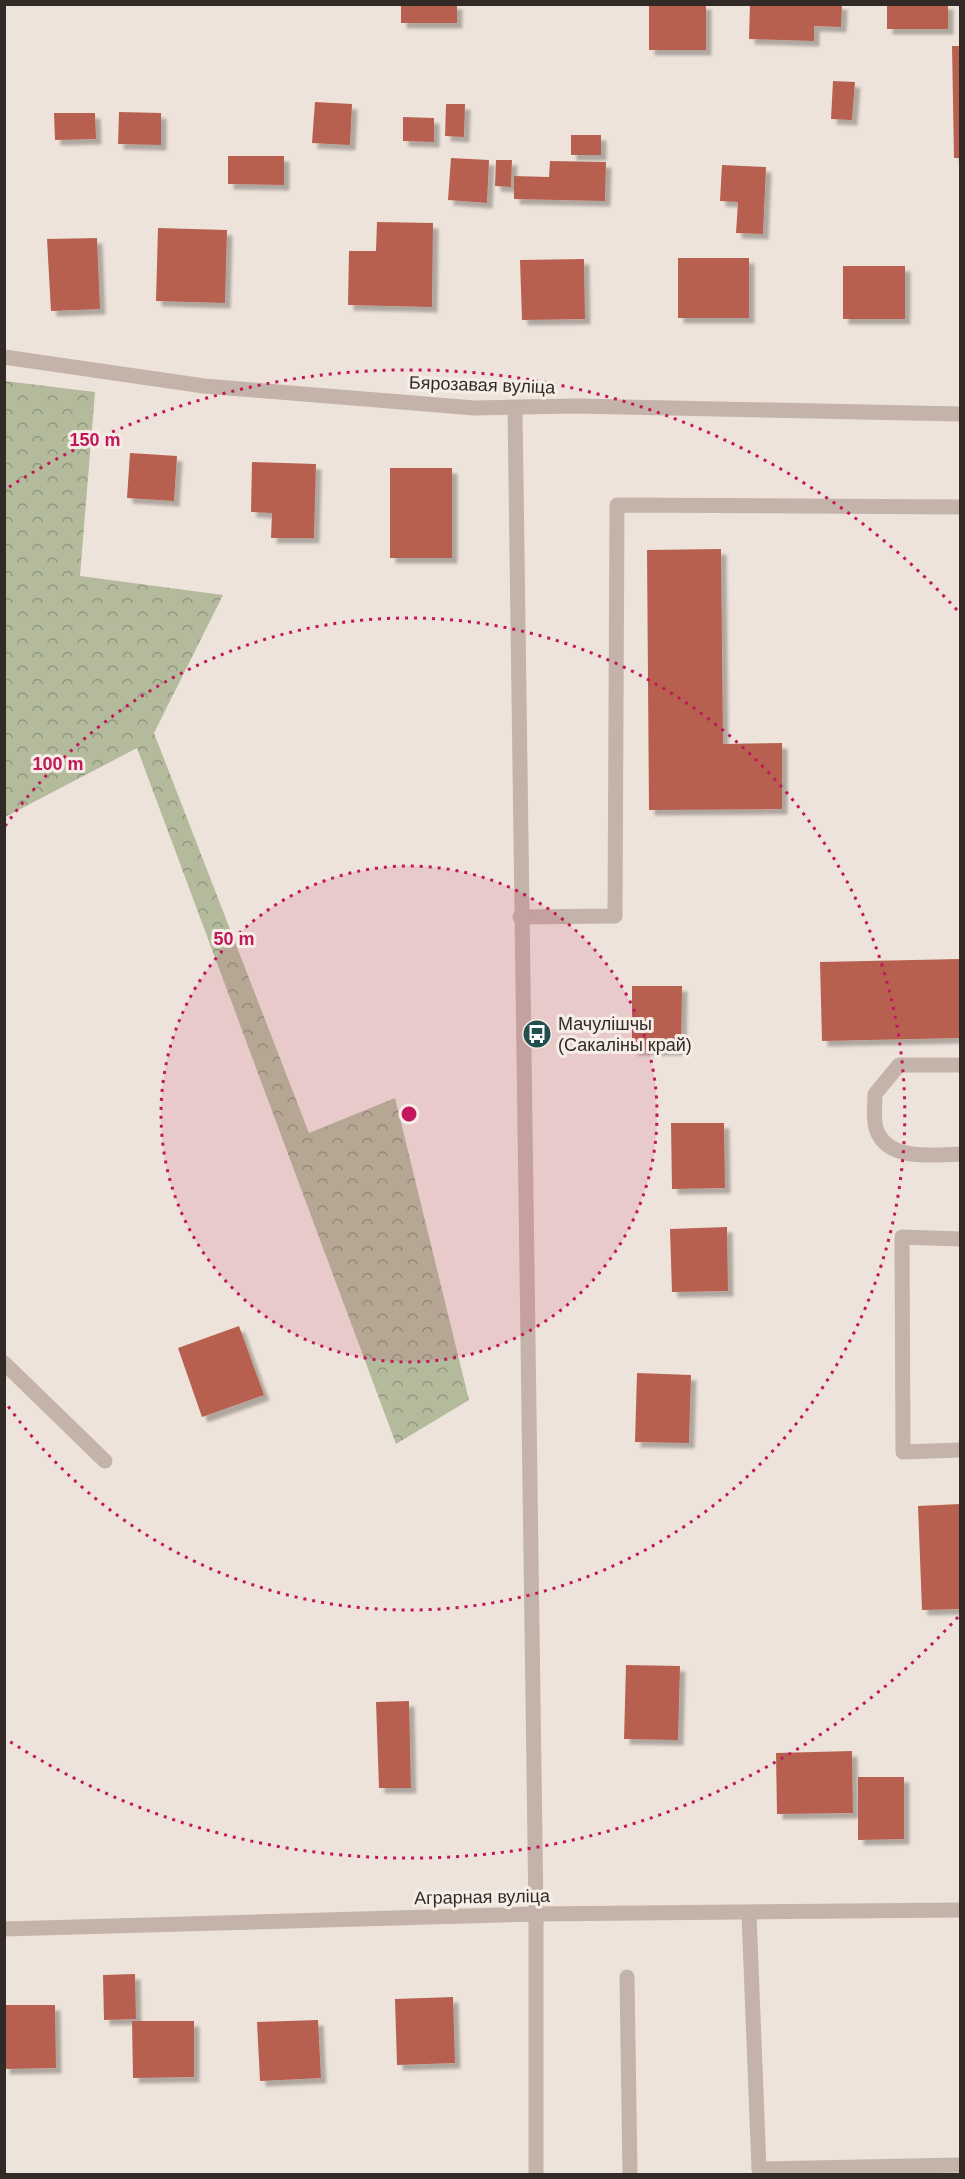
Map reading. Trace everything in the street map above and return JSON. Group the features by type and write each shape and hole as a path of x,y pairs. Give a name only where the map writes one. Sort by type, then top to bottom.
{"street":[{"name":"Бярозавая вуліца","path":"4,357 204,386 395,402 514,409 576,406 960,414"},
{"path":"514,409 536,1914 536,2175"},
{"path":"520,917 615,916 617,505 960,507"},
{"path":"960,1065 899,1065 875,1094 876,1128 889,1145 912,1155 960,1154"},
{"path":"960,1239 902,1237 903,1452 960,1450"},
{"path":"4,1363 105,1461"},
{"name":"Аграрная вуліца","path":"4,1929 536,1914 749,1914 960,1910"},
{"path":"749,1914 759,2169 960,2164"},
{"path":"627,1977 630,2175"}],"green space":[{"path":"5,381 95,392 80,576 223,595 154,733 309,1133 395,1098 469,1400 396,1444 137,748 5,817"}],"building":[{"path":"401,4 457,4 457,23 401,23"},
{"path":"649,4 706,4 706,50 649,50"},
{"path":"750,4 842,4 841,27 814,26 814,41 749,39"},
{"path":"887,4 948,4 948,29 887,29"},
{"path":"952,46 960,46 960,158 954,158"},
{"path":"833,81 855,82 852,120 831,119"},
{"path":"315,102 352,104 350,145 312,143"},
{"path":"446,104 465,104 464,137 445,136"},
{"path":"119,112 161,113 161,145 118,144"},
{"path":"54,113 95,113 96,139 55,140"},
{"path":"403,117 434,118 434,142 403,141"},
{"path":"571,135 601,135 601,155 571,155"},
{"path":"228,156 284,156 284,185 228,184"},
{"path":"451,158 489,160 487,203 448,200"},
{"path":"496,160 512,160 511,187 495,186"},
{"path":"550,161 606,162 605,201 514,199 514,176 549,177"},
{"path":"722,165 766,167 763,234 736,233 738,202 720,201"},
{"path":"377,222 433,223 432,307 348,305 349,251 376,251"},
{"path":"158,228 227,230 225,303 156,301"},
{"path":"97,238 100,309 51,311 47,239"},
{"path":"678,258 749,258 749,318 678,318"},
{"path":"584,259 585,319 522,320 520,260"},
{"path":"843,266 905,266 905,319 843,319"},
{"path":"130,453 177,456 174,501 127,498"},
{"path":"252,462 316,464 314,538 271,538 272,513 251,512"},
{"path":"390,468 452,468 452,558 390,558"},
{"path":"721,549 723,744 782,743 782,809 649,810 647,550"},
{"path":"960,959 960,1038 822,1041 820,962"},
{"path":"632,986 682,986 681,1050 632,1050"},
{"path":"671,1123 724,1123 725,1188 672,1189"},
{"path":"727,1227 728,1291 672,1292 670,1229"},
{"path":"239,1326 264,1395 202,1417 178,1348"},
{"path":"637,1373 691,1375 689,1443 635,1442"},
{"path":"960,1504 960,1609 922,1610 918,1506"},
{"path":"626,1665 680,1666 678,1740 624,1739"},
{"path":"409,1701 411,1788 379,1788 376,1702"},
{"path":"852,1751 853,1813 777,1814 776,1753"},
{"path":"858,1777 904,1777 904,1839 858,1840"},
{"path":"135,1974 136,2019 104,2020 103,1975"},
{"path":"453,1997 455,2063 397,2065 395,1999"},
{"path":"4,2005 55,2005 56,2068 4,2069"},
{"path":"318,2020 321,2078 260,2081 257,2022"},
{"path":"132,2021 194,2021 194,2077 133,2078"}],"place":[{"name":"Мачулішчы (Сакаліны край)","path":"537,1034"}]}
